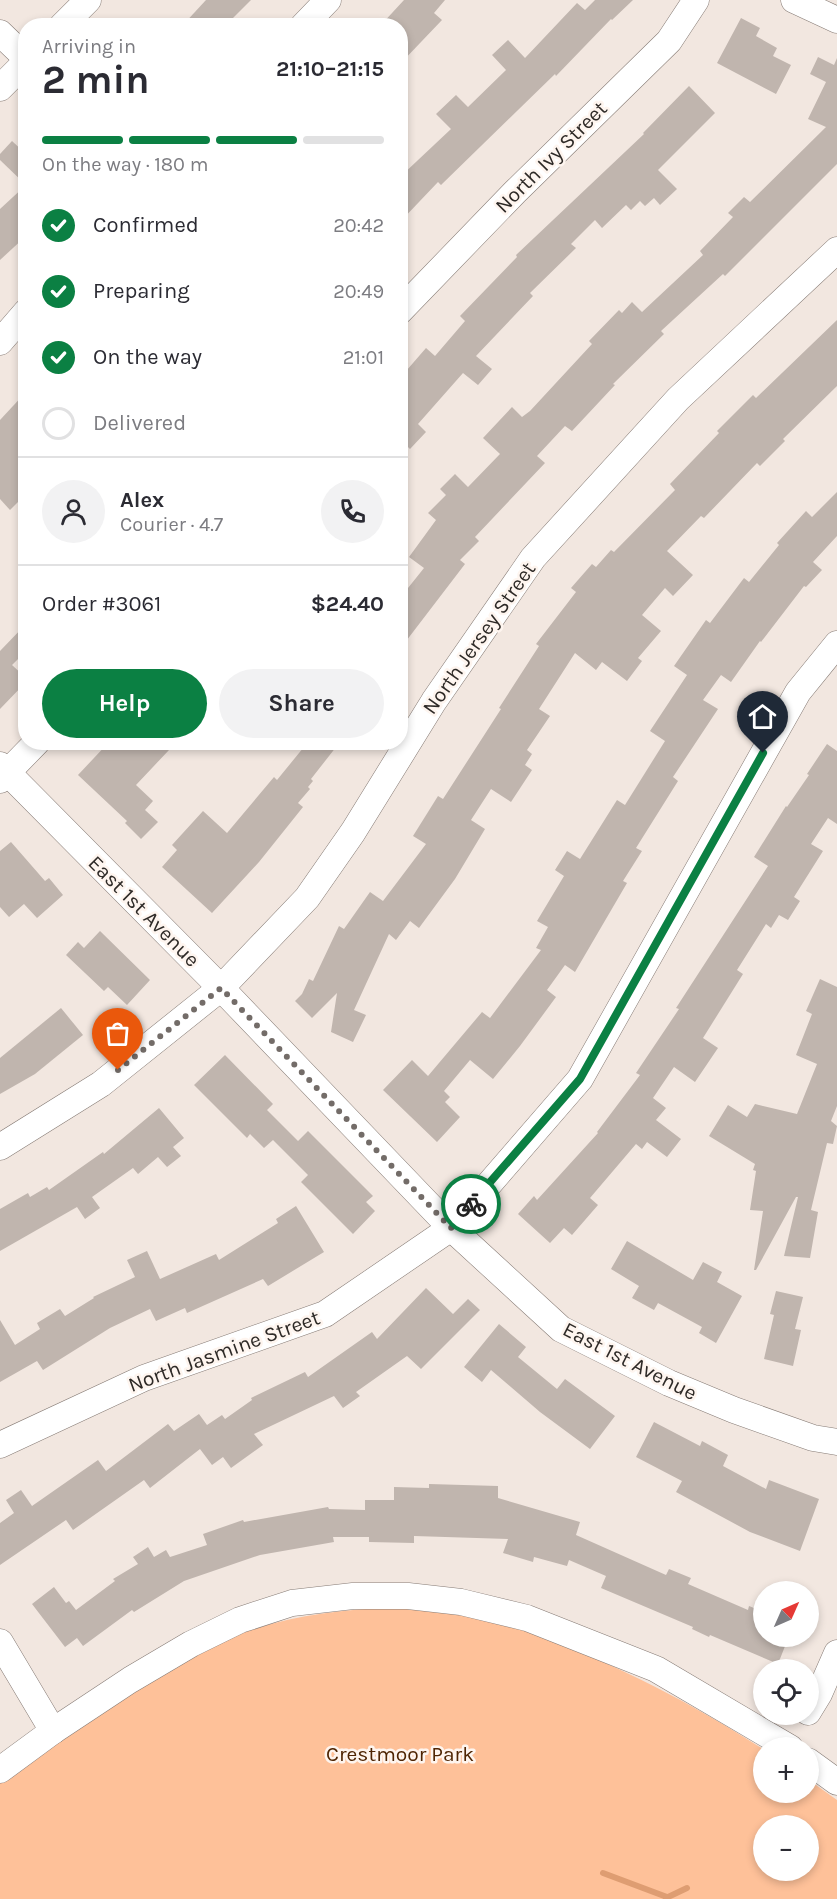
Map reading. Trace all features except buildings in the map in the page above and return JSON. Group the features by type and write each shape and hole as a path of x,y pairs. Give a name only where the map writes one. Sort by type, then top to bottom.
{"street":[{"path":"71,18 88,0"},
{"path":"311,18 328,0"},
{"name":"North Ivy Street","path":"408,303 514,192 669,41 696,0"},
{"path":"794,0 837,20"},
{"path":"0,33 18,52"},
{"path":"0,88 18,69"},
{"name":"North Jersey Street","path":"408,743 434,701 533,558 678,399 837,250"},
{"path":"0,342 18,321"},
{"name":"North Jasmine Street","path":"0,1445 144,1378 325,1314 451,1228 580,1079 798,692 837,644"},
{"path":"2,773 28,750"},
{"name":"North Jersey Street","path":"0,1148 101,1084 221,988 307,898 353,832 404,750"},
{"name":"East 1st Avenue","path":"2,773 221,988 451,1228 561,1329 669,1383 734,1410 813,1438 837,1442"},
{"path":"0,1770 53,1731 130,1680 191,1644 240,1620 292,1604 353,1596 408,1596 461,1602 527,1618 656,1670 772,1737"},
{"path":"0,1642 53,1731"},
{"path":"819,1694 837,1653"},
{"path":"819,1769 837,1782"}],"green space":[{"name":"Crestmoor Park","path":"393,1607 448,1610 483,1617 569,1647 710,1716 753,1743 753,1803 819,1803 819,1787 837,1800 837,1899 0,1899 0,1783 116,1704 222,1642 281,1621 337,1612"}],"waterway":[{"path":"603,1873 667,1897"},
{"path":"666,1898 687,1888"}],"way so far":[{"path":"118,1070 221,988 451,1228 471,1204"}],"route":[{"path":"471,1204 580,1079 763,753"}]}
